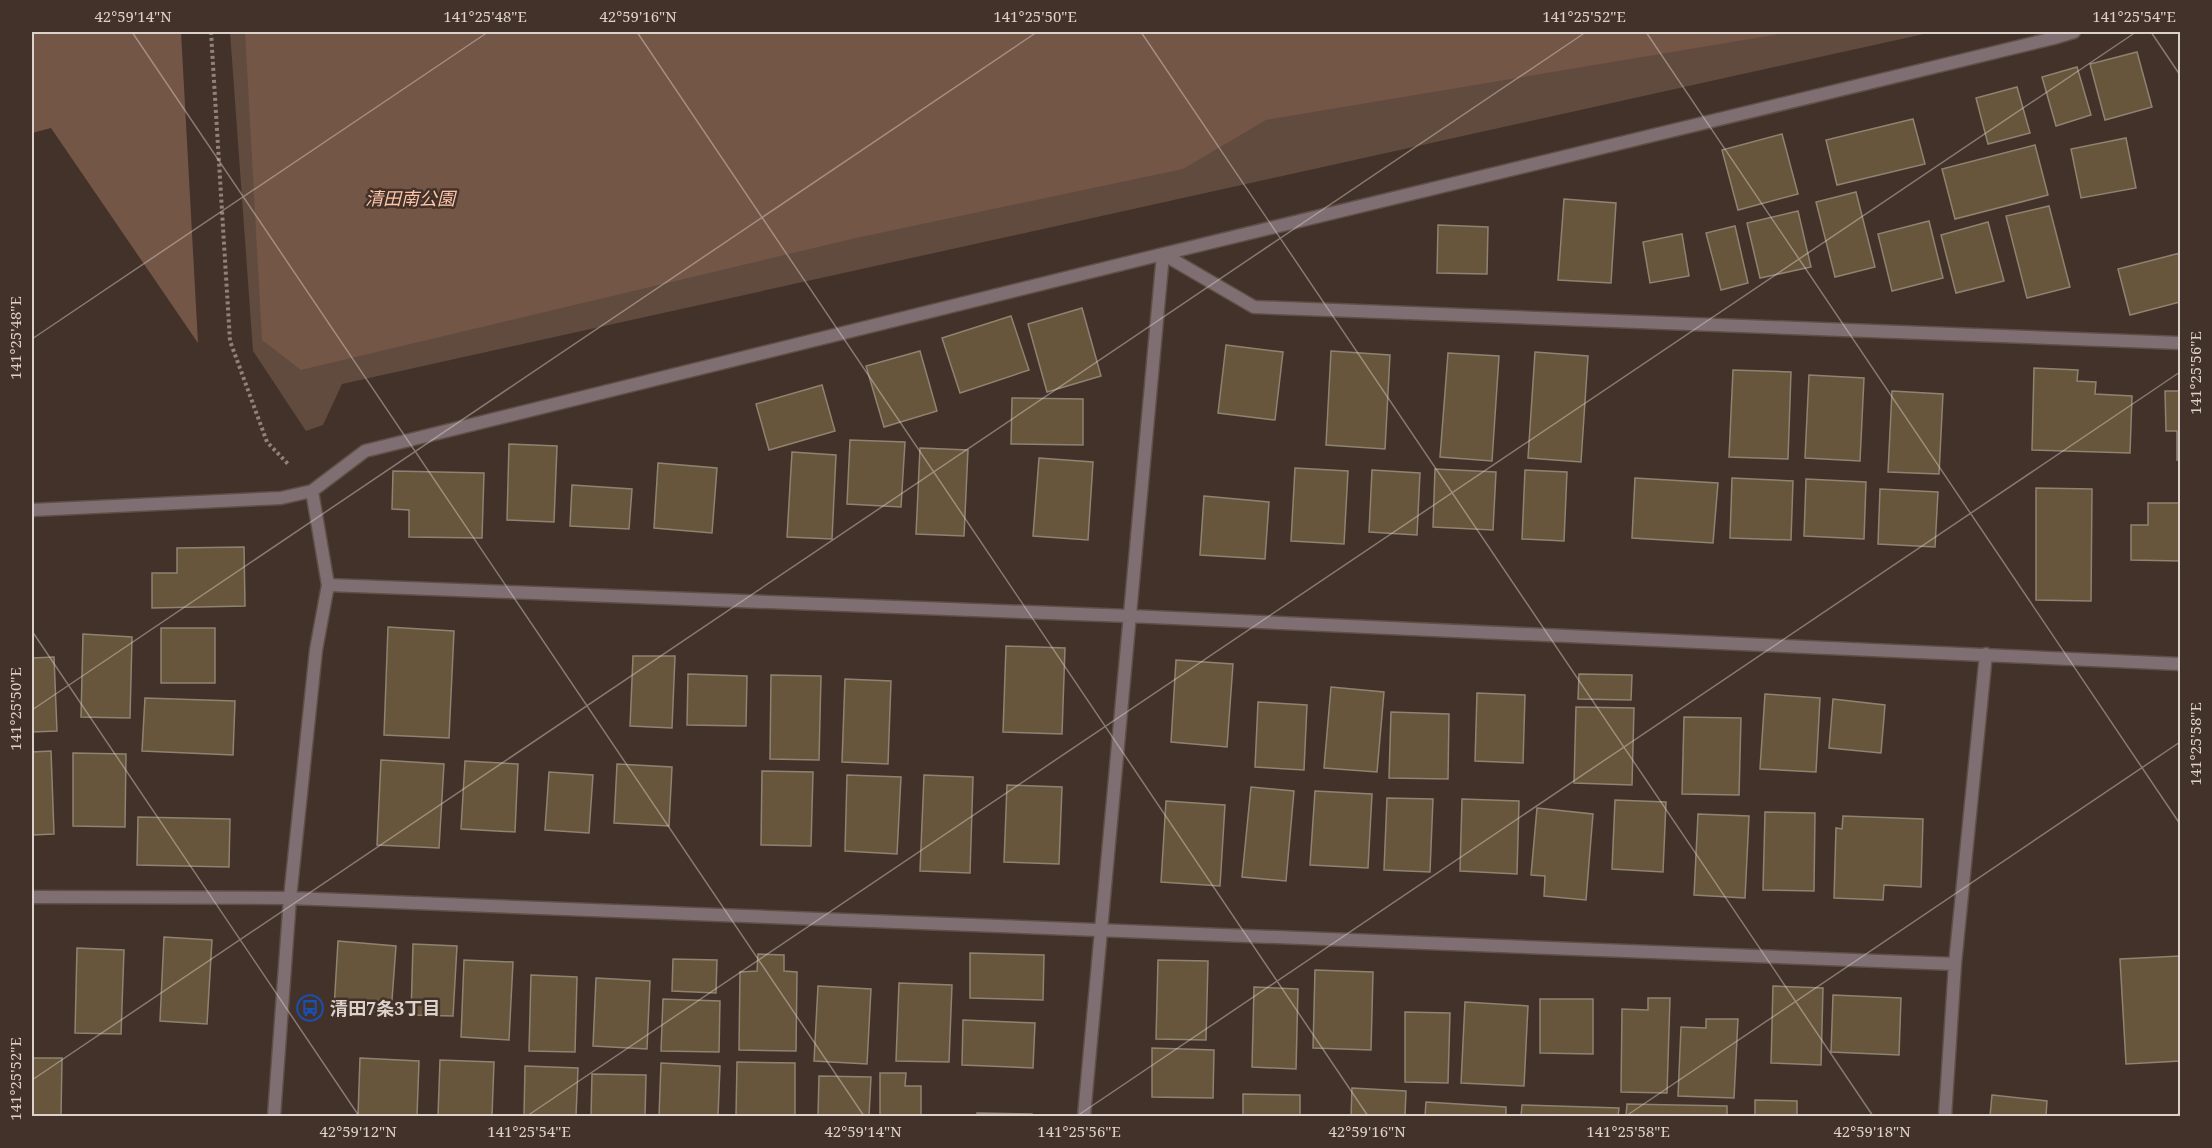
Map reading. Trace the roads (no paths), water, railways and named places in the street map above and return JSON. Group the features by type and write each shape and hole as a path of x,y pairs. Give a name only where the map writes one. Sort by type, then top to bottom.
{"street":[{"path":"32,510 281,498 312,491 365,451 2074,32"},
{"path":"1163,254 1254,307 2181,343"},
{"path":"1084,1116 1163,254"},
{"path":"274,1116 290,898 316,650 328,585 312,491"},
{"path":"328,585 1129,616 2181,664"},
{"path":"1945,1116 1955,964 1986,654"},
{"path":"32,897 290,898 1955,964"}],"place":[{"name":"清田7条3丁目","path":"310,1008"}],"park label":[{"name":"清田南公園","path":"410,198"}]}
